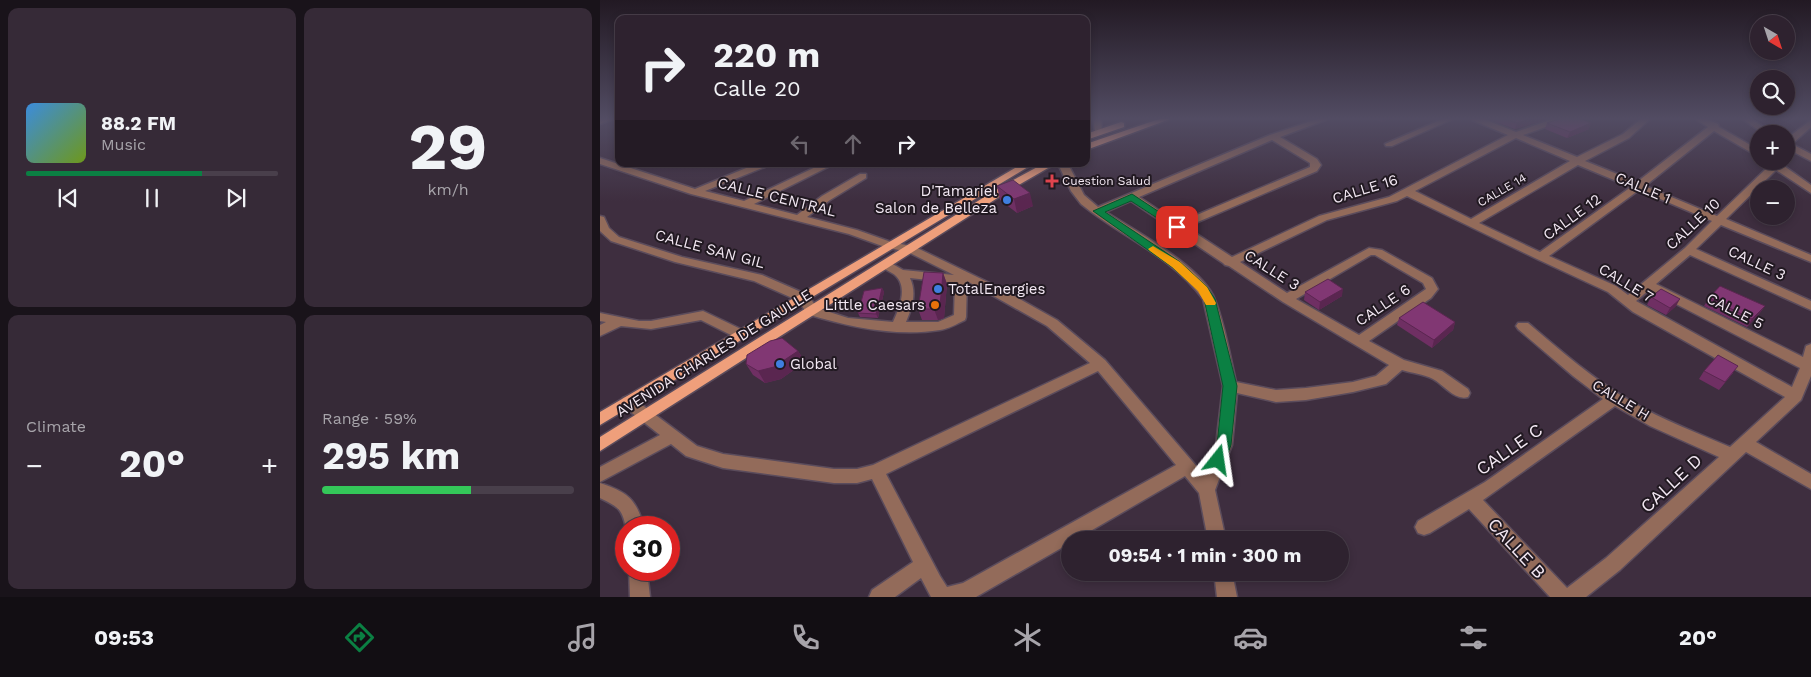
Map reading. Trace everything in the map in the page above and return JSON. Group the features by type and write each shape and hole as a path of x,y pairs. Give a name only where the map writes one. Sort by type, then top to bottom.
{"main road":[{"name":"AVENIDA CHARLES DE GAULLE","path":"600,419 804,298 889,245 1023,167"},
{"name":"AVENIDA CHARLES DE GAULLE","path":"600,444 1006,188 1044,167"}],"street":[{"path":"1098,211 1252,146"},
{"path":"1177,227 1314,169 1316,165 1314,162 1288,146"},
{"name":"CALLE 16","path":"1229,263 1323,218 1393,199 1495,146"},
{"name":"CALLE 1","path":"1541,146 1811,259"},
{"name":"CALLE 14","path":"1471,223 1577,161 1607,146"},
{"name":"CALLE 12","path":"1541,257 1690,146"},
{"path":"1795,149 1811,158"},
{"name":"CALLE CENTRAL","path":"600,161 615,166"},
{"name":"CALLE CENTRAL","path":"618,167 695,192 853,232 889,245 911,249 996,291 1052,323 1100,364 1207,490"},
{"path":"695,192 757,167"},
{"path":"744,205 823,167"},
{"path":"1064,167 1079,198 1087,206 1098,211 1176,264 1203,289 1213,309 1230,386 1224,445 1207,490 1215,531"},
{"name":"CALLE 10","path":"1628,301 1689,250 1719,221 1766,170"},
{"path":"1782,170 1811,190"},
{"path":"799,218 826,198 863,176"},
{"name":"CALLE 7","path":"1408,192 1612,290 1638,310 1796,396"},
{"name":"CALLE 3","path":"1132,197 1229,263 1287,299 1399,364 1437,375 1463,393"},
{"name":"CALLE SAN GIL","path":"600,219 604,229 616,239 679,260 758,278 804,298"},
{"name":"CALLE 3","path":"1689,250 1811,306"},
{"name":"CALLE 6","path":"1287,299 1370,251 1378,252 1428,281 1432,288 1427,295 1359,341"},
{"path":"804,298 812,311 847,322 897,327 940,326 960,317 961,282 958,279 900,273 885,265"},
{"path":"897,327 904,314 908,289 900,273"},
{"name":"CALLE 5","path":"1648,285 1808,366"},
{"path":"600,317 617,322 651,326 703,315 742,335"},
{"path":"600,332 617,322"},
{"name":"CALLE H","path":"1523,326 1582,376 1614,399 1731,456"},
{"path":"1796,396 1808,366 1811,349"},
{"path":"628,402 692,451 724,461 834,476 857,476 876,471 1100,364"},
{"path":"1230,386 1276,396 1306,394 1353,387 1381,380 1399,364"},
{"name":"CALLE D","path":"1570,597 1613,564 1746,444 1796,396"},
{"name":"CALLE C","path":"1424,527 1491,488 1614,399"},
{"path":"600,476 673,435"},
{"path":"1746,444 1811,482"},
{"path":"876,471 924,565 945,597 966,592 1187,467"},
{"path":"600,490 626,503 632,510 633,516"},
{"name":"CALLE B","path":"1471,499 1563,597"},
{"path":"879,597 924,565"},
{"path":"639,581 640,597"},
{"path":"1224,581 1227,597"}],"building":[{"path":"1013,180 1030,193 1014,199 997,186"},
{"path":"924,272 943,273 940,306 934,309 918,309"},
{"path":"1328,279 1343,289 1320,302 1305,292"},
{"path":"1720,286 1765,306 1752,319 1709,298"},
{"path":"882,288 876,314 858,313 864,291"},
{"path":"1661,289 1680,299 1670,308 1651,297"},
{"path":"1423,302 1455,322 1434,340 1399,318"},
{"path":"782,338 798,351 774,367 758,371 746,364 747,355 770,341"},
{"path":"1718,355 1738,366 1725,382 1704,371"}],"slow traffic":[{"path":"1153,249 1176,264 1203,289 1211,303"}],"place":[{"name":"Cuestion Salud","path":"1052,181"},
{"name":"D'Tamariel Salon de Belleza","path":"1007,200"},
{"name":"TotalEnergies","path":"938,289"},
{"name":"Little Caesars","path":"935,305"},
{"name":"Global","path":"780,364"}],"route":[{"path":"1177,227 1132,197 1098,211 1176,264 1203,289 1210,299 1230,386 1224,445 1218,460"}]}
